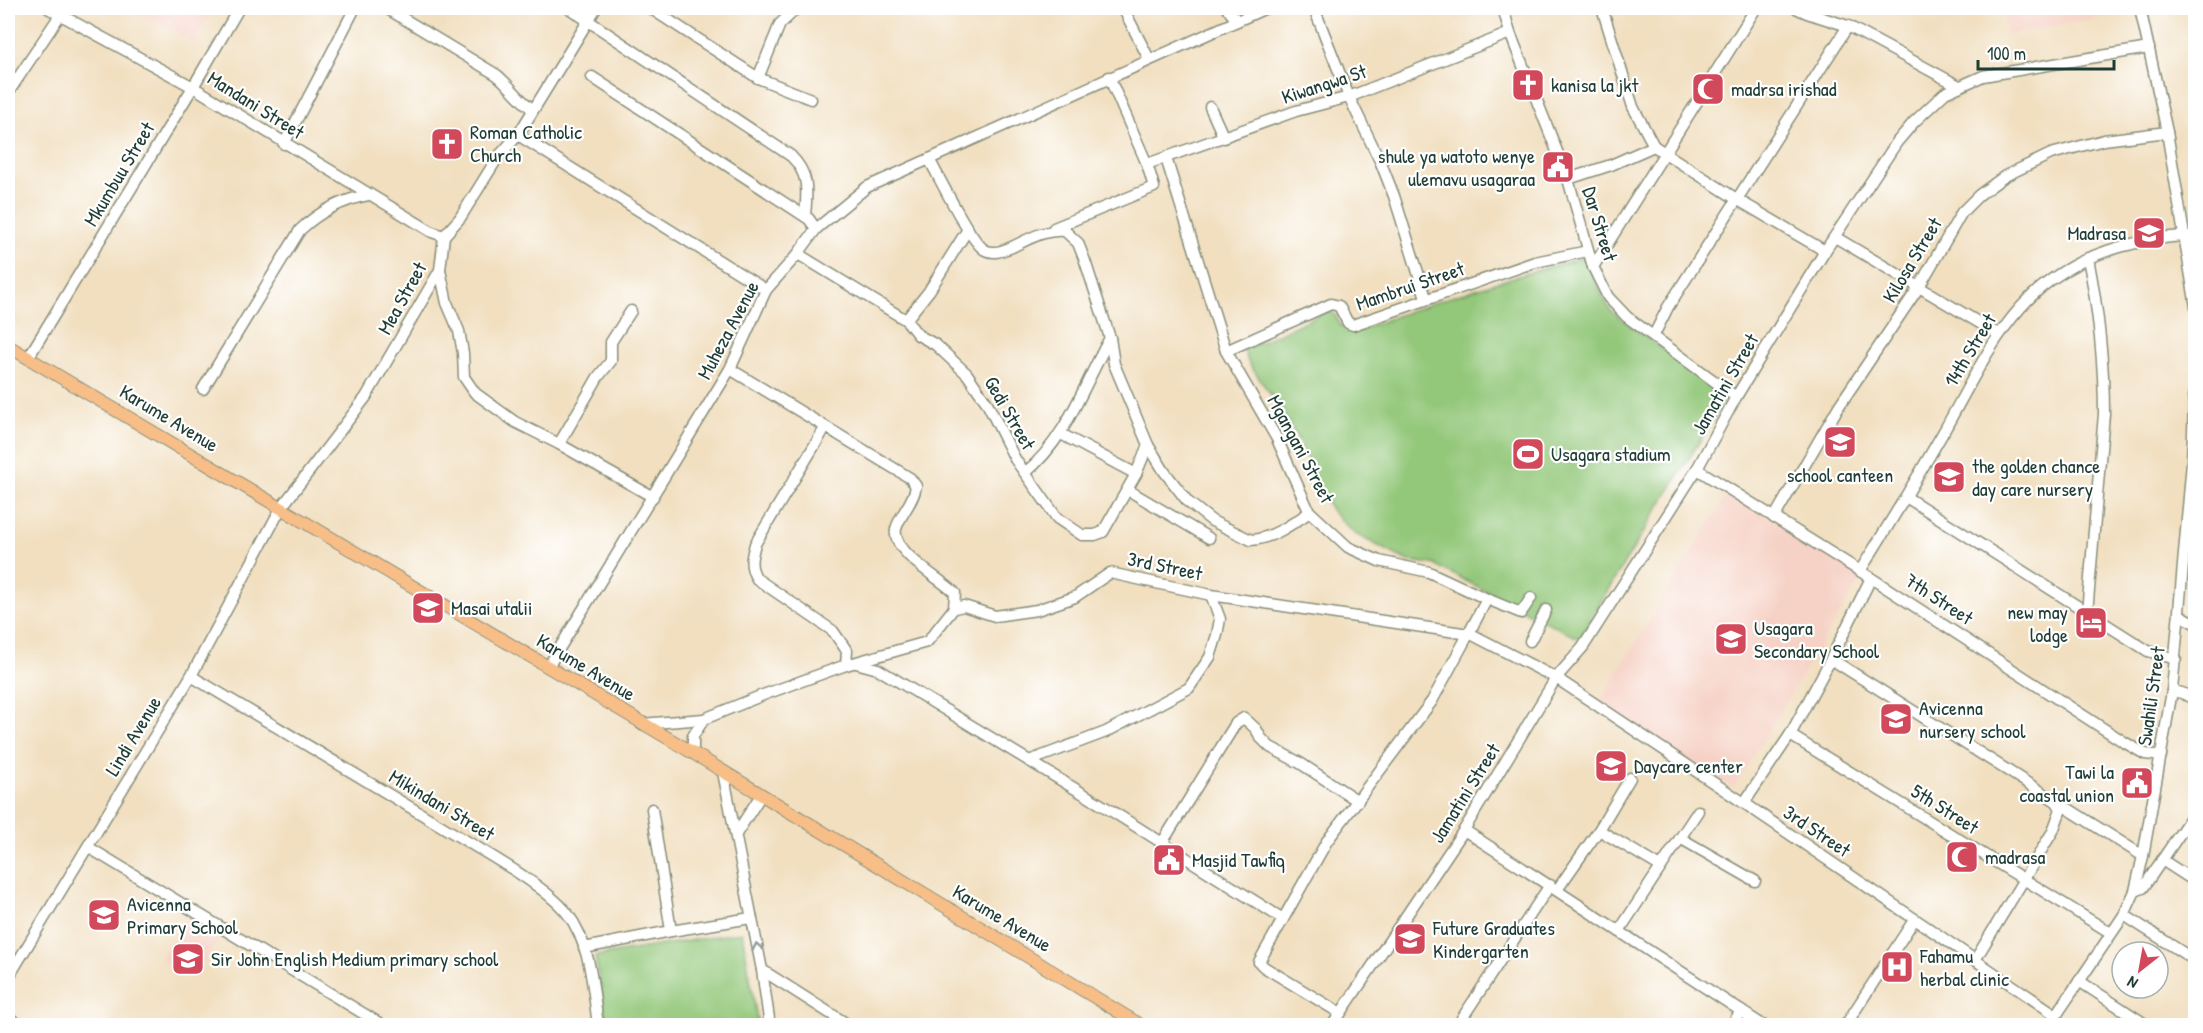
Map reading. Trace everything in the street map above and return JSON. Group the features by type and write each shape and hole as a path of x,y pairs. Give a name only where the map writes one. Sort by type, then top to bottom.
{"main road":[{"name":"Karume Avenue","path":"8,346 693,753 1142,1026"}],"street":[{"name":"Mandani Street","path":"48,8 193,87 368,195 432,232 444,236"},
{"name":"Mkumbuu Street","path":"28,358 239,8"},
{"path":"284,144 355,8"},
{"path":"386,8 497,75 532,110"},
{"path":"569,8 791,156 801,166 807,186 805,216"},
{"path":"444,236 460,218 498,157 518,135 596,8"},
{"path":"650,8 758,78 811,99"},
{"path":"758,78 780,24 796,8"},
{"path":"1122,8 1149,59"},
{"path":"1227,8 1237,21"},
{"name":"Muheza Avenue","path":"548,667 730,369 766,290 798,254 816,229 867,187 1266,8"},
{"path":"1314,8 1349,97 1394,196 1426,298"},
{"name":"Dar Street","path":"1503,8 1510,33 1568,179 1593,267 1608,297 1627,316 1736,397"},
{"path":"1602,8 1633,107 1654,146 1738,200 1825,251"},
{"path":"1593,267 1756,8"},
{"path":"1796,8 1848,26 1959,86"},
{"path":"2140,8 2167,132 2196,307"},
{"path":"8,93 60,15"},
{"path":"1654,335 1668,307 1848,26"},
{"name":"Kiwangwa St","path":"1147,164 1296,111 1349,97 1510,33"},
{"name":"Jamatini Street","path":"1332,1026 1464,830 1556,678 1583,647 1697,469 1736,397 1825,251 1897,142 1945,93 1983,76 2149,48"},
{"path":"592,77 805,216 816,229"},
{"path":"929,159 968,229 983,250 992,252 1003,250 1154,187 1147,164 1109,77"},
{"path":"1210,107 1224,138"},
{"name":"Kilosa Street","path":"1774,518 1839,405 1919,287 1962,212 1979,195 2005,176 2051,154 2104,140 2167,132"},
{"path":"518,135 766,290"},
{"path":"1568,179 1611,165 1654,146"},
{"name":"Mgangani Street","path":"1166,158 1226,351 1277,440 1310,512 1348,547 1379,561 1429,572 1521,613 1531,598"},
{"path":"203,389 300,230 311,220 338,204 368,195"},
{"path":"906,320 929,291 968,229"},
{"path":"1048,231 1065,231 1078,243 1110,338 1114,364 1148,445 1164,471 1188,502 1212,521 1251,540 1273,534 1310,512"},
{"name":"Mea Street","path":"281,508 366,398 440,270 444,236"},
{"name":"14th Street","path":"1860,571 1906,497 1998,334 2021,306 2052,277 2088,258 2153,237 2196,236"},
{"path":"1835,237 1998,334"},
{"name":"Mambrui Street","path":"1226,351 1331,304 1339,306 1348,323 1352,325 1535,262 1588,251"},
{"name":"Gedi Street","path":"798,254 906,320 918,335 936,345 967,374 987,403 1015,459 1057,518 1082,535 1095,535 1103,532 1128,490 1148,445"},
{"path":"2087,613 2104,414 2104,386 2096,297 2088,258"},
{"path":"440,270 447,303 459,331 464,377 475,393 515,422 560,444 653,497"},
{"path":"560,444 597,377 610,361 611,342 631,310"},
{"path":"1025,473 1037,463 1062,434 1110,338"},
{"name":"Swahili Street","path":"2049,1026 2124,915 2135,891 2143,856 2172,691 2190,542 2196,345"},
{"path":"641,724 704,719 763,695 851,664 927,642 954,608 955,593 902,550 896,538 896,530 915,492 916,486 910,478 730,369"},
{"path":"825,428 755,544 751,570 757,579 833,632 847,651 851,664"},
{"path":"1062,434 1136,474"},
{"name":"7th Street","path":"1697,469 1871,578 2124,742 2145,754 2161,756"},
{"path":"1128,490 1209,538"},
{"path":"1906,497 2148,651 2176,659"},
{"name":"Lindi Avenue","path":"8,978 190,676 281,508"},
{"name":"3rd Street","path":"954,608 964,606 995,616 1037,610 1075,597 1110,573 1211,595 1469,634"},
{"path":"1744,803 1790,735 1871,578"},
{"path":"1029,761 1106,732 1189,688 1210,657 1217,635 1220,619 1211,595"},
{"path":"1340,1013 1259,962 1327,841 1432,701 1487,599"},
{"path":"1530,641 1546,610"},
{"path":"2180,615 2196,624"},
{"path":"1469,634 1556,678"},
{"path":"1831,659 2143,856"},
{"path":"851,664 878,669 1283,919"},
{"name":"Mikindani Street","path":"190,676 346,768 496,860 552,898 567,914 588,959 598,1026"},
{"name":"3rd Street","path":"1556,678 2056,1015"},
{"path":"2172,691 2196,700"},
{"path":"1162,843 1236,723 1244,718 1270,747 1358,801"},
{"path":"693,753 693,736 704,719"},
{"name":"5th Street","path":"1790,735 2111,933"},
{"path":"723,772 762,970 770,1026"},
{"path":"1457,1026 1553,888 1599,830 1630,778"},
{"path":"736,834 761,795"},
{"path":"1975,960 2054,831 2061,809 2057,802"},
{"path":"652,809 670,931"},
{"path":"2135,891 2143,888 2196,810"},
{"path":"1619,932 1698,811"},
{"path":"1464,830 1764,1026"},
{"path":"1599,830 1661,867"},
{"path":"1680,838 1755,880"},
{"path":"88,847 384,1026"},
{"path":"2162,860 2196,882"},
{"path":"2124,915 2196,961"},
{"path":"584,948 751,918"},
{"path":"1845,1026 1914,920"},
{"path":"762,970 850,1026"},
{"path":"2079,981 2148,1026"},
{"path":"1731,1026 1741,1011"},
{"path":"8,1017 21,1026"}],"shaded area":[{"path":"143,8 213,8 194,43 140,14"},
{"path":"2002,8 2115,8 2117,15 2006,35"},
{"name":"Usagara Secondary School","path":"1728,493 1863,575 1733,789 1599,702"},
{"path":"186,918 219,938 193,979 161,959"}],"green space":[{"path":"1583,258 1611,311 1727,397 1580,639 1433,564 1408,561 1355,534 1332,511 1316,482 1299,441 1248,362 1244,350 1329,310 1341,326 1354,332 1467,292"},
{"path":"742,932 758,1025 607,1025 595,956"}],"place":[{"name":"kanisa la jkt","path":"1528,85"},
{"name":"madrsa irishad","path":"1708,89"},
{"name":"Roman Catholic Church","path":"447,144"},
{"name":"shule ya watoto wenye ulemavu usagaraa","path":"1558,167"},
{"name":"Madrasa","path":"2149,233"},
{"name":"school canteen","path":"1840,442"},
{"name":"Usagara stadium","path":"1528,454"},
{"name":"the golden chance day care nursery","path":"1949,477"},
{"name":"Masai utalii","path":"428,608"},
{"name":"new may lodge","path":"2091,623"},
{"name":"Usagara Secondary School","path":"1731,639"},
{"name":"Avicenna nursery school","path":"1896,719"},
{"name":"Daycare center","path":"1611,766"},
{"name":"Tawi la coastal union","path":"2137,783"},
{"name":"madrasa","path":"1962,857"},
{"name":"Masjid Tawfiq","path":"1169,860"},
{"name":"Avicenna Primary School","path":"104,915"},
{"name":"Future Graduates Kindergarten","path":"1410,939"},
{"name":"Sir John English Medium primary school","path":"188,959"},
{"name":"Fahamu herbal clinic","path":"1897,967"}]}
